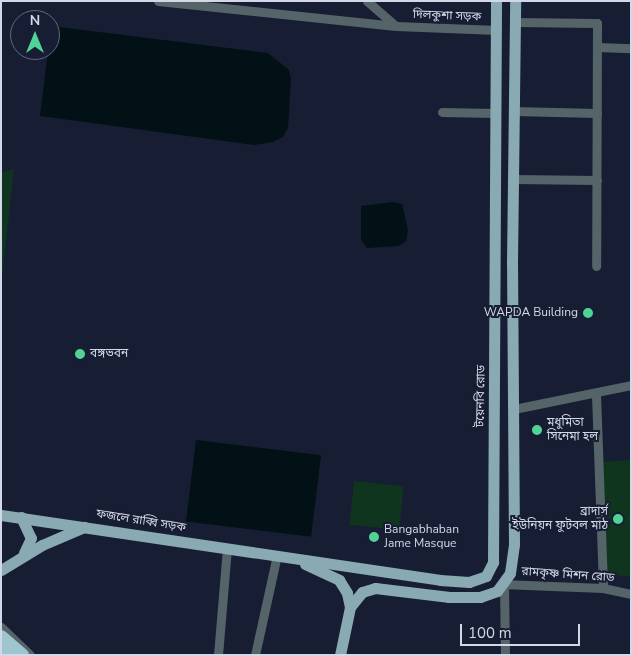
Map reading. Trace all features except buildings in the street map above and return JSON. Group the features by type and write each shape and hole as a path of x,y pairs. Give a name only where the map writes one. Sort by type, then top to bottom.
{"highway":[{"path":"1,637 22,655"},
{"path":"1,652 4,655"}],"main road":[{"name":"টয়েনবি রোড","path":"276,555 469,582 486,576 493,562 496,1"},
{"path":"340,655 350,608 358,595 375,588 475,598 494,593 504,584 512,564 514,409 512,179 515,1"},
{"name":"ফজলে রাব্বি সড়ক","path":"1,515 276,555"},
{"path":"1,570 30,548 32,538 20,517"},
{"path":"22,555 86,526"},
{"path":"276,555 335,576 347,593 350,608"},
{"path":"375,588 369,582 370,578 380,571"}],"street":[{"name":"দিলকুশা সড়ক","path":"158,1 396,26 497,30"},
{"name":"দিলকুশা সড়ক","path":"367,1 396,26"},
{"path":"515,22 598,23 596,266"},
{"path":"597,47 631,48"},
{"path":"513,111 597,113"},
{"path":"442,112 496,113"},
{"path":"512,179 597,180"},
{"path":"514,409 596,394 631,385"},
{"path":"596,394 603,588"},
{"path":"218,655 227,548"},
{"path":"255,655 276,555"},
{"path":"512,564 514,573 521,579 550,581 558,586"},
{"path":"504,584 505,655"},
{"name":"রামকৃষ্ণ মিশন রোড","path":"504,584 603,588 631,594"},
{"path":"1,627 30,655"}],"green space":[{"path":"14,169 1,286 1,173"},
{"name":"ব্রাদার্স ইউনিয়ন ফুটবল মাঠ","path":"631,460 631,576 607,575 603,462"},
{"path":"354,481 404,486 399,530 349,525"}],"shaded area":[{"path":"60,27 268,53 289,70 291,79 288,128 283,137 273,142 254,145 40,116 47,60 60,60"},
{"path":"393,202 402,204 408,230 406,241 399,246 367,248 361,240 361,206"},
{"path":"196,440 321,455 311,537 186,521"}],"place":[{"name":"WAPDA Building","path":"588,313"},
{"name":"বঙ্গভবন","path":"80,354"},
{"name":"মধুমিতা সিনেমা হল","path":"537,430"},
{"name":"ব্রাদার্স ইউনিয়ন ফুটবল মাঠ","path":"618,519"},
{"name":"Bangabhaban Jame Masque","path":"374,537"}]}
